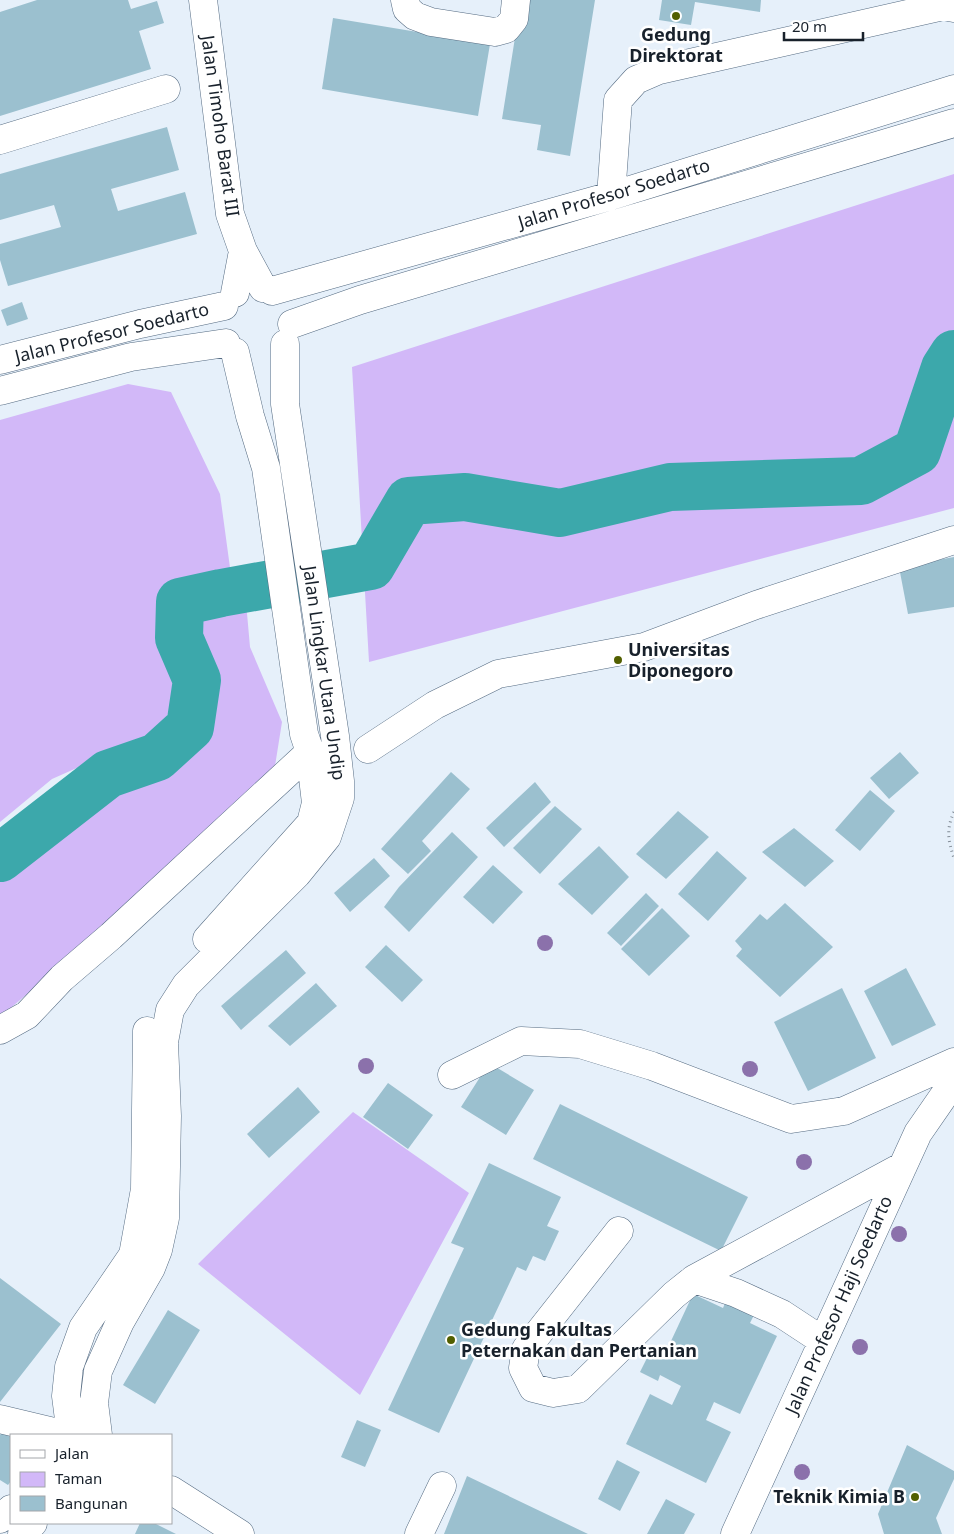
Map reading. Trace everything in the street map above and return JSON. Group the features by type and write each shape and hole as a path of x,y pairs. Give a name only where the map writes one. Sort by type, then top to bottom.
{"street":[{"name":"Jalan Timoho Barat III","path":"203,0 230,214 243,251 268,289"},
{"path":"405,0 406,9 415,16 431,22 495,32 506,29 514,19 516,0"},
{"path":"612,196 618,100 636,80 659,70 947,5"},
{"path":"0,140 166,89"},
{"name":"Jalan Profesor Soedarto","path":"268,289 612,196 954,89"},
{"name":"Jalan Profesor Soedarto","path":"289,334 360,300 954,123"},
{"path":"230,300 249,288 268,289 283,299 290,311 289,334 275,354 262,359 248,358 230,348 220,322 230,300 243,251"},
{"name":"Jalan Profesor Soedarto","path":"0,360 230,300"},
{"name":"Jalan Lingkar Utara Undip","path":"71,1434 66,1396 69,1367 83,1328 142,1261 158,1250 165,1218 167,1116 164,1042 170,1010 186,985 297,874 327,836 340,798 340,781 333,728 285,404 289,334"},
{"name":"Jalan Profesor Soedarto","path":"0,391 131,357 230,348"},
{"name":"Jalan Lingkar Utara Undip","path":"98,1434 94,1403 98,1371 120,1322 142,1261 145,1189 146,1038 152,1007 167,983 310,823 316,803 266,468 230,348"},
{"path":"368,749 435,705 498,674 644,647 756,605 954,540"},
{"path":"0,1030 27,1014 62,978 111,936 309,754 340,781"},
{"path":"452,1075 521,1041 580,1044 652,1066 791,1119 844,1112 954,1062"},
{"name":"Jalan Profesor Haji Soedarto","path":"735,1534 902,1166 918,1133 954,1081"},
{"path":"619,1231 526,1349 523,1368 533,1388 553,1393 578,1389 674,1295 694,1279 902,1166"},
{"path":"694,1279 736,1293 782,1314 823,1341"},
{"path":"0,1419 63,1434"},
{"path":"419,1534 442,1486"},
{"path":"172,1491 240,1534"},
{"path":"0,1519 10,1509"},
{"path":"22,1534 33,1524"}],"path":[{"path":"954,812 948,826 949,844 954,858"}],"green space":[{"path":"954,174 954,508 369,662 352,367"},
{"path":"128,384 171,392 220,494 231,575 166,590 165,645 182,686 155,740 106,755 52,779 0,822 0,420"},
{"path":"246,602 250,647 282,722 275,766 60,966 0,1017 0,876 112,794 160,771 197,736 206,663 193,619"},
{"path":"353,1112 469,1193 360,1395 198,1264"}],"building":[{"path":"37,0 128,0 131,9 157,1 164,23 139,31 151,69 0,116 0,12"},
{"path":"521,0 595,0 570,156 537,150 541,125 502,119"},
{"name":"Gedung Direktorat","path":"662,0 761,0 760,12 695,2 691,25 659,20"},
{"path":"333,18 490,44 478,116 322,89"},
{"path":"167,127 179,170 111,189 118,211 185,192 197,234 8,286 0,260 0,244 61,227 54,205 0,220 0,174"},
{"path":"22,302 28,319 7,326 1,310"},
{"path":"954,557 954,607 908,614 899,567"},
{"path":"900,752 919,773 889,799 870,778"},
{"path":"451,772 470,789 422,841 431,851 408,874 381,849"},
{"path":"535,782 551,802 504,847 486,828"},
{"path":"870,790 895,811 860,851 835,830"},
{"path":"555,806 582,829 540,874 513,848"},
{"path":"678,811 709,837 666,879 636,854"},
{"path":"794,828 834,861 805,887 762,852"},
{"path":"452,832 478,857 409,932 384,907 399,887"},
{"path":"599,846 629,877 592,915 558,884"},
{"path":"717,851 747,878 708,921 678,894"},
{"path":"374,858 390,876 350,912 334,893"},
{"path":"493,865 523,892 493,924 463,897"},
{"path":"646,893 659,906 621,946 607,933"},
{"path":"785,903 833,947 780,997 736,956 742,949 735,941 760,914 767,920"},
{"path":"662,908 690,936 649,976 621,949"},
{"path":"386,945 423,980 402,1002 365,967"},
{"path":"286,950 306,973 241,1030 221,1006"},
{"path":"906,968 936,1025 892,1046 864,991"},
{"path":"316,983 337,1006 290,1046 268,1026"},
{"path":"842,988 876,1058 808,1091 774,1022"},
{"path":"489,1063 534,1090 506,1135 461,1107"},
{"path":"388,1083 433,1115 408,1149 363,1117"},
{"path":"298,1087 320,1112 269,1158 247,1134"},
{"path":"560,1104 748,1197 721,1251 533,1159"},
{"name":"Gedung Fakultas Peternakan dan Pertanian","path":"489,1163 561,1197 547,1226 559,1231 545,1261 533,1256 526,1271 517,1267 439,1433 388,1410 464,1248 451,1243"},
{"path":"0,1278 61,1324 0,1402"},
{"name":"Gedung Fakultas Peternakan dan Pertanian","path":"693,1294 723,1308 729,1294 758,1307 750,1323 777,1336 740,1414 714,1402 706,1420 731,1432 706,1483 626,1444 650,1394 672,1405 681,1386 660,1375 658,1381 640,1372 651,1350 664,1356"},
{"path":"168,1310 200,1330 155,1404 123,1385"},
{"path":"357,1420 381,1430 365,1467 341,1457"},
{"path":"3,1431 10,1435 10,1482 8,1485 0,1480 0,1435"},
{"name":"Teknik Kimia B","path":"907,1445 954,1471 954,1479 936,1518 942,1534 884,1534 878,1514"},
{"path":"617,1460 640,1472 620,1511 598,1499"},
{"path":"467,1476 588,1534 444,1534"},
{"path":"666,1499 695,1514 684,1534 647,1534"},
{"path":"140,1524 156,1524 176,1534 135,1534"}],"waterway":[{"path":"0,858 108,774 157,757 190,727 197,680 179,638 180,602 371,566 409,501 465,497 560,513 670,487 861,481 917,451 945,368 954,354"}],"place":[{"name":"Gedung Direktorat","path":"676,16"},
{"name":"Universitas Diponegoro","path":"618,660"},
{"name":"Gedung Fakultas Peternakan dan Pertanian","path":"451,1340"},
{"name":"Teknik Kimia B","path":"915,1497"}]}
